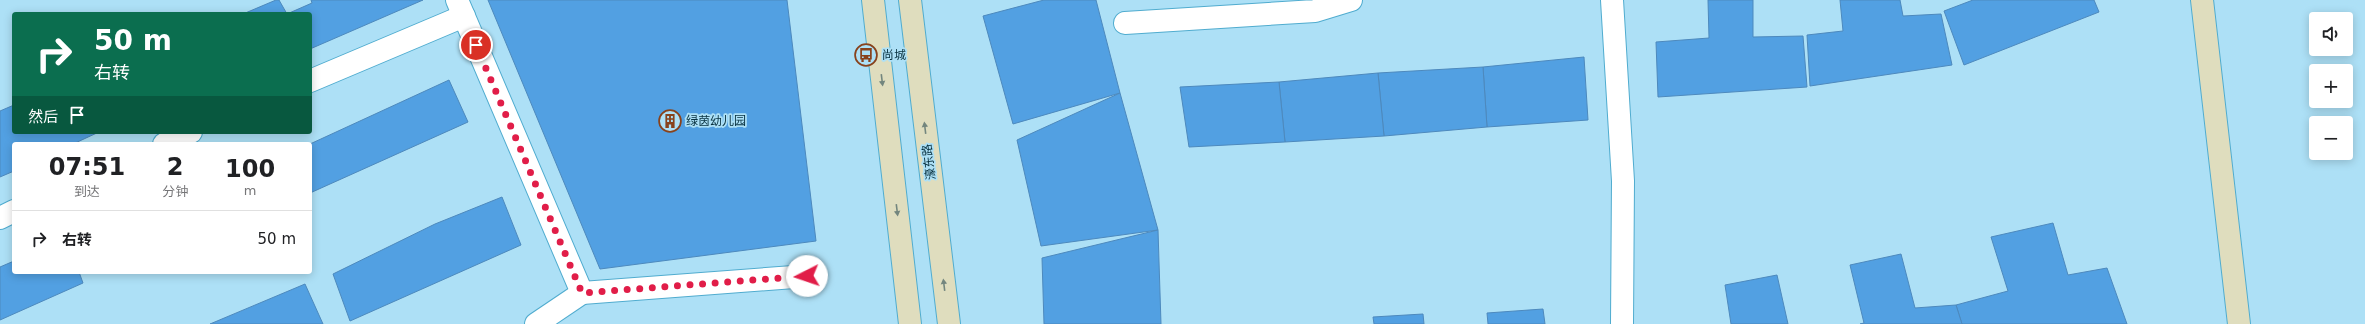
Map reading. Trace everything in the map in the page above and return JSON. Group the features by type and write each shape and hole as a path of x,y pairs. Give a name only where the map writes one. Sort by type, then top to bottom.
{"main road":[{"path":"872,0 910,324"},
{"name":"濠东路","path":"910,0 949,324"},
{"path":"2202,0 2239,324"}],"street":[{"path":"1125,23 1315,11 1351,0"},
{"path":"1612,0 1623,181 1622,324"},
{"path":"312,80 461,8 582,293"},
{"path":"168,142 186,134"},
{"path":"0,218 12,212"},
{"path":"536,324 582,293 807,276"}],"building":[{"path":"279,0 286,12 248,12"},
{"path":"311,0 423,0 312,48 312,12 292,12 312,3"},
{"name":"绿茵幼儿园","path":"488,0 787,0 816,241 600,269"},
{"path":"1044,0 1096,0 1120,93 1013,124 983,16"},
{"path":"1708,0 1753,0 1753,37 1803,36 1807,87 1658,97 1656,42 1709,38"},
{"path":"1840,0 1900,0 1903,16 1941,14 1952,65 1810,86 1807,35 1843,31"},
{"path":"1973,0 2094,0 2099,12 1964,65 1944,11"},
{"path":"1584,57 1588,120 1487,127 1483,67"},
{"path":"1483,67 1487,127 1384,136 1378,73"},
{"path":"1378,73 1384,136 1285,142 1279,82"},
{"path":"449,80 468,122 312,192 312,143"},
{"path":"1279,82 1285,142 1189,147 1180,87"},
{"path":"1120,93 1158,230 1041,246 1017,140"},
{"path":"12,106 12,134 95,134 77,142 12,142 12,172 0,177 0,111"},
{"path":"502,197 521,245 350,321 333,274 435,224"},
{"path":"2053,223 2068,275 2107,268 2127,324 1962,324 1956,305 2008,291 1991,237"},
{"path":"1158,230 1161,324 1044,324 1042,258"},
{"path":"1901,254 1915,308 1956,305 1962,324 1860,324 1864,323 1850,265"},
{"path":"12,262 12,274 80,274 83,283 0,320 0,267"},
{"path":"1777,275 1788,324 1731,324 1725,285"},
{"path":"305,284 323,324 210,324"},
{"path":"1543,309 1545,324 1488,324 1487,313"},
{"path":"1423,314 1424,324 1374,324 1373,317"}],"place":[{"name":"尚城","path":"866,55"},
{"name":"绿茵幼儿园","path":"670,121"}],"route":[{"path":"476,45 582,293 807,276"}]}
